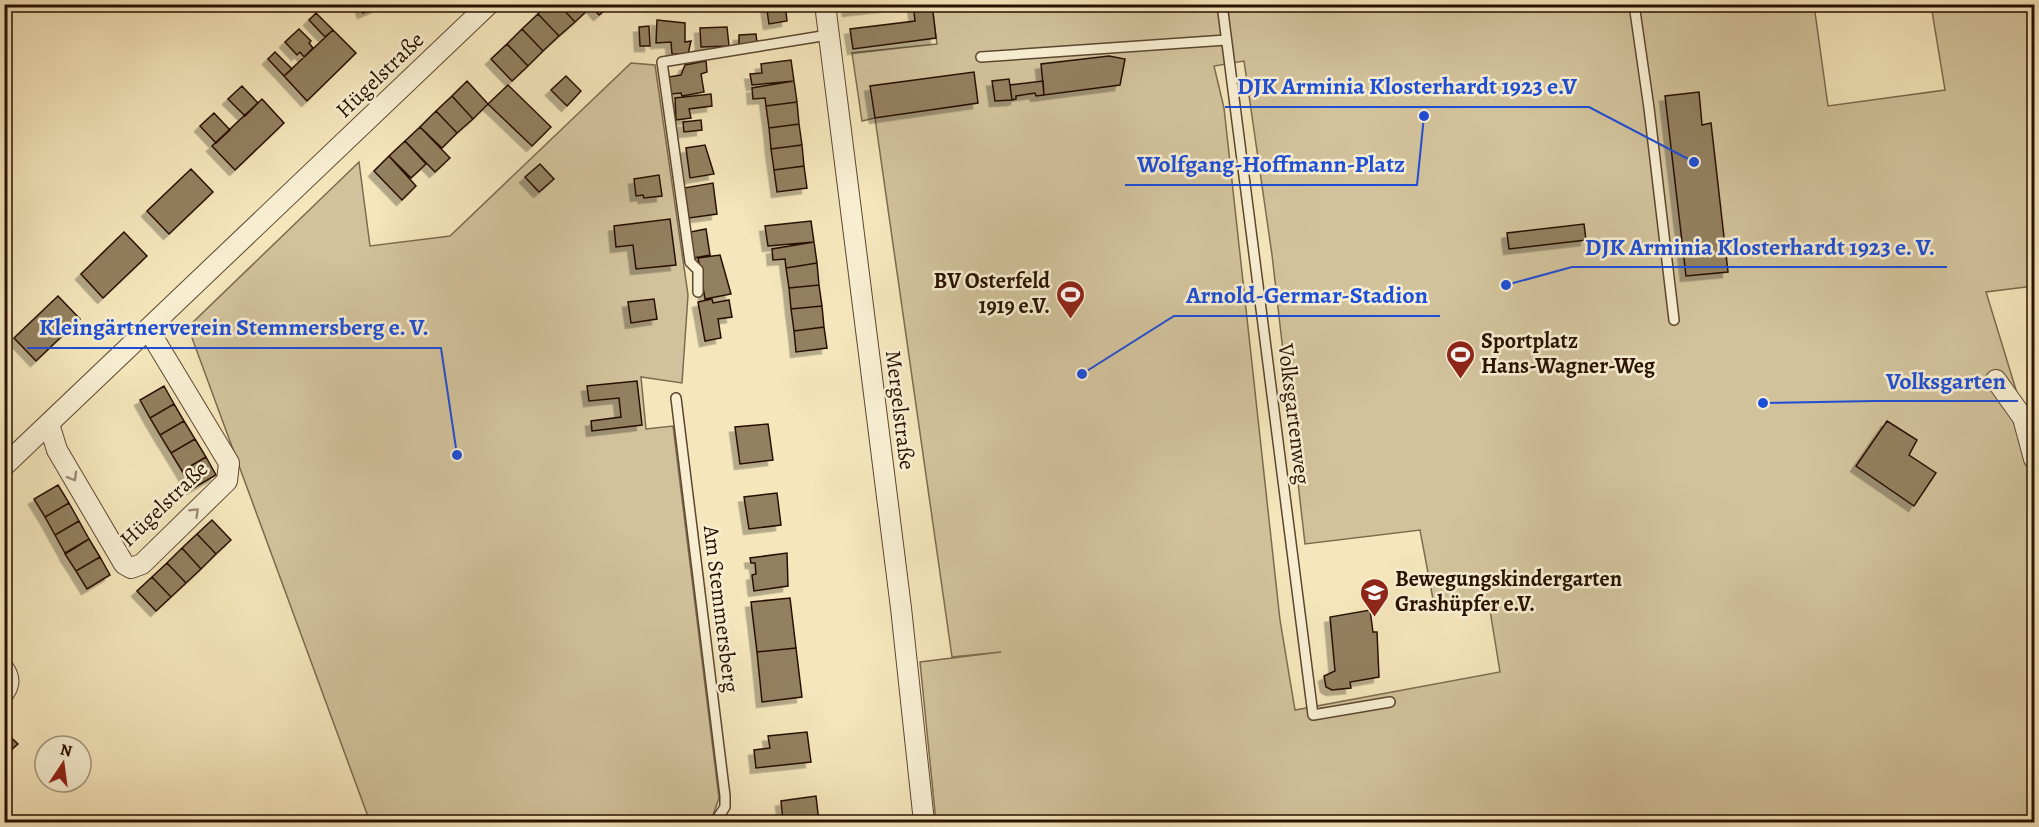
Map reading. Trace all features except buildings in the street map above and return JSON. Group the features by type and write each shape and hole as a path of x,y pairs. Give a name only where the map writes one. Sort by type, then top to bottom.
{"street":[{"name":"Hügelstraße","path":"4,466 489,4"},
{"name":"Mergelstraße","path":"825,4 901,608 924,822"},
{"name":"Hügelstraße","path":"49,424 57,450 123,564 131,568 142,564 227,480 230,474 229,463 148,329"},
{"path":"1996,380 2023,418 2034,459"},
{"path":"4,669 9,676 9,686 4,693"}],"lane":[{"name":"Volksgartenweg","path":"1222,4 1313,715 1390,702"},
{"path":"1634,4 1649,108 1674,320"},
{"path":"698,292 698,270 690,262 662,62 828,35"},
{"path":"981,57 1226,40"},
{"name":"Am Stemmersberg","path":"676,398 724,796 724,807 715,822"}],"shaded area":[{"path":"932,5 1814,5 1828,106 1945,90 1931,5 2034,5 2034,286 1986,292 2024,416 2034,435 2034,822 936,822 920,662 1001,652 952,657 875,118 862,121 852,53 937,44","holes":["1244,61 1272,255 1305,544 1420,530 1435,610 1489,604 1500,672 1295,710 1280,620 1224,108 1214,66"]},
{"path":"631,63 655,65 688,295 682,383 641,377 646,429 673,426 719,798 713,815 707,822 370,822 188,327 359,162 370,246 450,236"}],"place":[{"name":"Wolfgang-Hoffmann-Platz","path":"1424,116"},
{"name":"DJK Arminia Klosterhardt 1923 e.V","path":"1694,162"},
{"name":"DJK Arminia Klosterhardt 1923 e. V.","path":"1506,285"},
{"name":"BV Osterfeld 1919 e.V.","path":"1071,320"},
{"name":"Arnold-Germar-Stadion","path":"1082,374"},
{"name":"Sportplatz Hans-Wagner-Weg","path":"1460,380"},
{"name":"Volksgarten","path":"1763,403"},
{"name":"Kleingärtnerverein Stemmersberg e. V.","path":"457,455"},
{"name":"Bewegungskindergarten Grashüpfer e.V.","path":"1374,618"}]}
